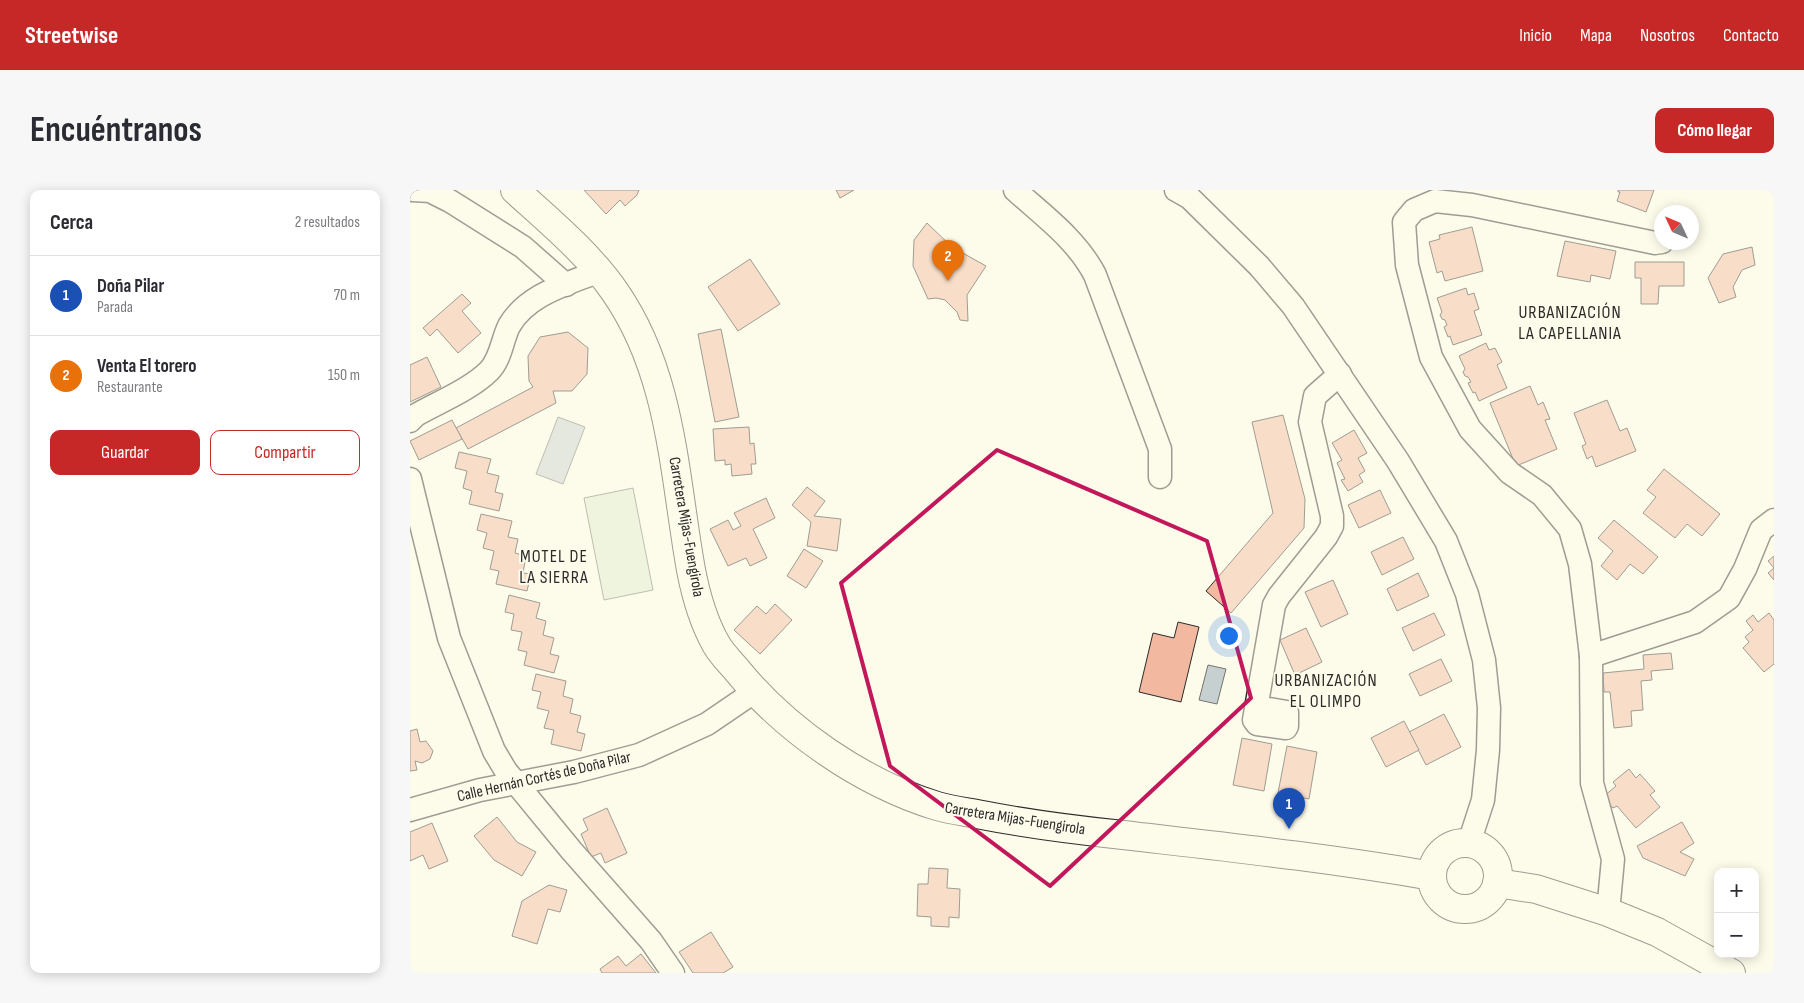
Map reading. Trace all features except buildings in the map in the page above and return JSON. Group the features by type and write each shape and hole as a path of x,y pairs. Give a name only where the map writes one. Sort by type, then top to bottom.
{"main road":[{"name":"Carretera Mijas-Fuengirola","path":"515,190 599,271 616,293 635,327 650,359 667,414 692,573 700,610 717,646 754,692 798,730 840,760 886,786 938,806 1024,824 1232,848 1432,876"},
{"path":"1469,843 1480,846 1489,853 1495,862 1498,872 1497,883 1493,893 1486,901 1477,907 1461,909 1446,904 1438,896 1432,876 1434,865 1439,855 1448,848 1458,844 1469,843"},
{"path":"1497,883 1536,889 1608,912 1657,932 1731,973"}],"street":[{"path":"413,190 430,191 523,247 566,285"},
{"path":"1015,190 1072,242 1081,252 1095,275 1160,449 1160,477"},
{"path":"1176,190 1190,198 1259,266 1293,306 1398,461 1446,541 1469,603 1484,660 1489,708 1488,750 1483,800 1469,843"},
{"path":"1608,912 1613,859 1592,783 1591,656 1580,564 1570,529 1542,495 1510,473 1470,429 1431,357 1407,265 1404,222 1414,210 1435,201 1472,205 1654,243"},
{"path":"410,421 416,414 478,380 490,370 498,357 508,328 515,316 526,305 540,296 599,271"},
{"path":"1256,707 1274,605 1326,537 1332,526 1332,516 1310,422 1315,396 1340,374"},
{"path":"410,478 449,638 494,751 506,772 651,941 672,973"},
{"path":"1591,656 1695,622 1729,598 1745,569 1761,530 1774,520"},
{"name":"Calle Hernán Cortés de Doña Pilar","path":"410,810 480,790 574,772 639,755 707,724 754,692"}],"highlighted area":[{"path":"997,450 1207,541 1251,698 1050,886 890,766 841,583"}],"green space":[{"path":"633,488 653,590 604,600 584,498"}],"shaded area":[{"path":"558,417 585,427 563,484 536,474"},
{"path":"1208,665 1226,669 1217,704 1199,700"}],"place":[{"name":"Venta El torero","path":"948,281"},
{"name":"Doña Pilar","path":"1289,829"}],"district":[{"name":"URBANIZACIÓN LA CAPELLANIA","path":"1570,322"},
{"name":"MOTEL DE LA SIERRA","path":"554,566"},
{"name":"URBANIZACIÓN EL OLIMPO","path":"1326,690"}]}
